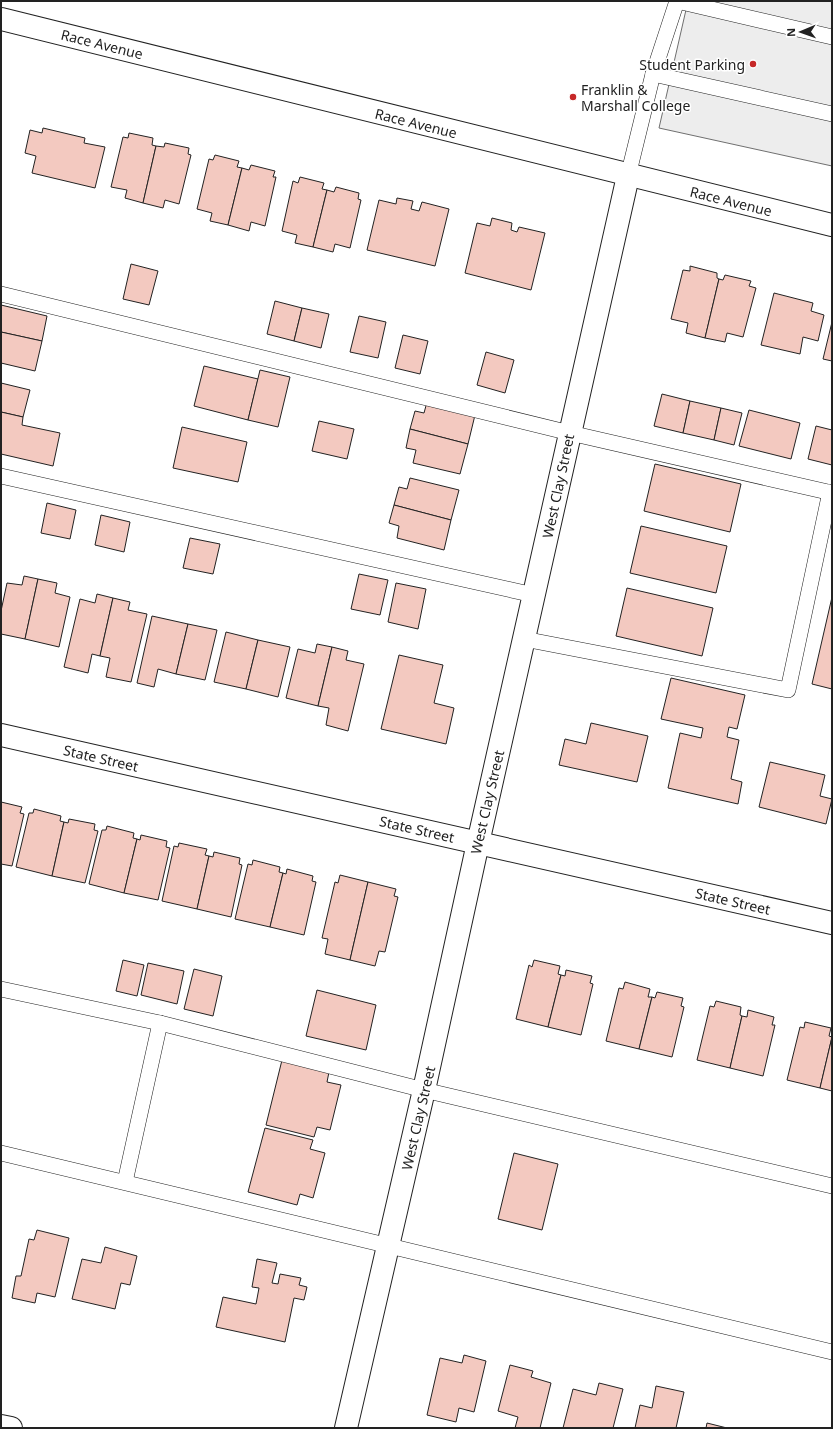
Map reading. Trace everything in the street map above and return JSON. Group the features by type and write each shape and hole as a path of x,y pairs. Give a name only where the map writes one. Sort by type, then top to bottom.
{"street":[{"name":"Race Avenue","path":"1,19 628,176 832,225"},
{"name":"West Clay Street","path":"346,1428 424,1090 628,176"},
{"name":"State Street","path":"1,735 832,924"},
{"path":"1,1426 11,1428"}],"lane":[{"path":"628,176 653,74 677,1 832,37"},
{"path":"653,74 832,114"},
{"path":"1,294 570,433 831,493 788,690 524,639"},
{"path":"1,476 534,595"},
{"path":"1,989 160,1023 424,1090 832,1186"},
{"path":"125,1182 160,1023"},
{"path":"1,1153 832,1352"}],"shaded area":[{"name":"Student Parking","path":"688,1 832,1 832,166 659,128"}],"building":[{"path":"43,128 85,138 84,143 105,147 95,188 32,173 36,156 25,153 30,130 42,133"},
{"path":"129,133 153,138 152,145 156,146 143,203 125,198 127,190 111,187 123,137 128,138"},
{"path":"165,143 189,148 188,154 191,155 179,204 165,200 163,208 143,203 156,146 164,147"},
{"path":"215,155 239,161 237,167 242,168 228,225 210,221 212,213 197,209 209,159 213,160"},
{"path":"251,165 275,171 273,177 276,177 265,226 251,222 249,231 228,225 242,168 249,170"},
{"path":"300,177 324,183 322,189 327,190 313,247 295,243 297,235 282,231 293,181 298,183"},
{"path":"336,187 359,193 358,199 361,200 350,248 335,244 333,252 313,247 327,190 334,192"},
{"path":"397,198 413,201 411,209 419,211 422,202 449,209 435,266 367,250 379,200 396,204"},
{"path":"492,218 512,223 511,230 517,232 519,227 545,233 531,290 465,273 477,223 490,226"},
{"path":"131,264 158,271 149,305 123,299"},
{"path":"690,266 717,273 717,278 719,279 705,338 686,333 688,323 671,319 683,270 690,271"},
{"path":"725,275 751,281 749,286 756,288 743,337 727,333 725,342 705,338 719,279 723,280"},
{"path":"774,293 813,303 811,311 824,315 818,341 803,337 800,354 761,345"},
{"path":"275,301 302,308 294,341 267,334"},
{"path":"1,305 47,316 42,341 1,332"},
{"path":"302,308 329,314 321,348 294,341"},
{"path":"359,316 386,322 378,358 350,352"},
{"path":"832,322 832,361 823,359"},
{"path":"1,332 42,341 35,371 1,363"},
{"path":"403,335 428,341 420,374 395,368"},
{"path":"486,352 514,360 505,393 477,385"},
{"path":"204,366 258,379 248,420 194,406"},
{"path":"260,370 290,377 278,427 248,420"},
{"path":"1,383 30,390 23,417 1,412"},
{"path":"662,394 690,401 683,433 654,426"},
{"path":"690,401 721,408 714,440 683,433"},
{"path":"427,402 475,415 468,444 410,429 415,411 424,413"},
{"path":"721,408 742,413 734,445 714,440"},
{"path":"749,410 800,423 791,459 739,446"},
{"path":"1,412 23,417 22,425 60,433 53,466 1,454"},
{"path":"319,421 354,429 347,459 312,451"},
{"path":"816,426 832,430 832,465 808,459"},
{"path":"182,427 247,442 238,482 173,468"},
{"path":"410,429 468,444 460,474 413,463 416,450 406,448"},
{"path":"655,464 741,484 730,532 644,511"},
{"path":"410,478 459,490 451,520 394,505 399,487 407,489"},
{"path":"47,503 76,510 70,539 41,533"},
{"path":"394,505 451,520 444,550 397,538 399,526 389,523"},
{"path":"101,515 130,522 124,552 95,545"},
{"path":"641,526 727,546 716,593 630,573"},
{"path":"190,538 220,544 213,574 183,568"},
{"path":"359,574 388,580 380,615 351,609"},
{"path":"24,576 38,579 25,639 1,634 1,611 7,583 22,585"},
{"path":"38,579 57,583 55,593 70,597 59,647 25,639"},
{"path":"396,583 426,589 418,629 388,622"},
{"path":"627,588 713,608 702,656 616,636"},
{"path":"97,594 113,598 100,656 92,654 88,673 64,667 80,599 95,603"},
{"path":"832,597 832,689 812,684"},
{"path":"113,598 130,602 128,610 147,614 131,682 106,677 110,658 100,656"},
{"path":"152,616 188,624 176,674 158,669 154,687 137,683"},
{"path":"188,624 217,630 205,680 176,674"},
{"path":"226,632 258,640 246,689 214,682"},
{"path":"258,640 290,647 278,697 246,689"},
{"path":"317,644 332,647 318,706 286,698 298,649 315,653"},
{"path":"332,647 348,651 346,660 364,664 348,731 326,725 329,708 318,706"},
{"path":"399,655 443,665 434,703 454,708 446,744 381,729"},
{"path":"671,678 745,695 737,729 729,727 727,737 739,740 731,779 742,782 738,804 668,788 680,733 701,738 703,728 661,719"},
{"path":"591,723 648,736 637,782 559,765 565,739 586,744"},
{"path":"770,762 825,775 820,796 832,799 826,824 759,807"},
{"path":"1,802 22,807 20,813 24,814 12,866 1,864"},
{"path":"34,809 61,816 60,821 64,822 52,876 16,867 29,813 33,813"},
{"path":"69,819 95,824 94,830 98,831 85,883 52,876 64,822 68,823"},
{"path":"107,826 134,833 133,838 137,839 124,893 89,884 102,830 106,830"},
{"path":"141,835 167,841 166,847 170,848 158,900 124,893 137,839 140,840"},
{"path":"179,843 207,849 205,855 209,856 197,909 162,901 174,846 178,847"},
{"path":"214,852 240,858 239,864 242,865 231,917 197,909 209,856 213,857"},
{"path":"253,860 280,867 279,872 283,873 270,927 235,919 248,864 252,865"},
{"path":"287,869 313,876 312,881 316,882 304,935 270,927 283,873 286,874"},
{"path":"340,875 368,882 350,960 325,954 328,939 322,938 335,882 338,883"},
{"path":"368,882 396,889 394,896 398,897 385,952 379,951 375,966 350,960"},
{"path":"123,960 144,965 137,996 116,991"},
{"path":"534,960 560,966 558,974 561,975 548,1027 516,1019 529,965 532,967"},
{"path":"148,963 184,971 177,1004 141,995"},
{"path":"194,969 222,976 213,1016 184,1009"},
{"path":"566,970 592,976 590,983 593,984 581,1035 548,1027 561,975 565,976"},
{"path":"625,982 650,989 648,997 652,997 639,1049 606,1041 619,988 623,989"},
{"path":"317,990 376,1005 366,1050 306,1036"},
{"path":"657,992 683,998 681,1006 684,1007 672,1057 639,1049 652,997 655,998"},
{"path":"716,1001 741,1007 740,1015 742,1016 730,1068 697,1060 710,1006 714,1007"},
{"path":"748,1010 774,1017 772,1025 775,1025 763,1076 730,1068 742,1016 747,1017"},
{"path":"805,1022 831,1028 829,1036 832,1037 820,1088 787,1080 800,1027 804,1028"},
{"path":"832,1037 832,1091 820,1088"},
{"path":"282,1060 329,1072 327,1082 341,1085 330,1130 317,1127 314,1137 266,1125"},
{"path":"265,1128 313,1140 310,1149 325,1153 313,1198 300,1194 297,1205 248,1192"},
{"path":"514,1153 558,1164 542,1230 498,1219"},
{"path":"37,1230 69,1238 55,1297 37,1293 35,1303 12,1298 16,1276 21,1276 29,1239 34,1240"},
{"path":"105,1247 137,1256 130,1285 121,1283 115,1309 72,1299 82,1259 101,1263"},
{"path":"257,1259 277,1263 272,1283 278,1284 280,1274 301,1278 299,1285 307,1287 304,1300 294,1298 285,1342 216,1327 223,1297 256,1304 259,1288 252,1287"},
{"path":"464,1355 486,1361 474,1412 459,1408 456,1422 427,1415 440,1358 462,1363"},
{"path":"510,1365 533,1371 531,1377 551,1383 540,1428 515,1428 518,1417 498,1411"},
{"path":"599,1383 623,1389 613,1428 563,1428 573,1389 596,1395"},
{"path":"656,1386 684,1392 676,1428 635,1428 640,1405 652,1408"},
{"path":"707,1423 727,1428 706,1428"}],"place":[{"name":"Student Parking","path":"753,64"},
{"name":"Franklin & Marshall College","path":"573,97"}]}
